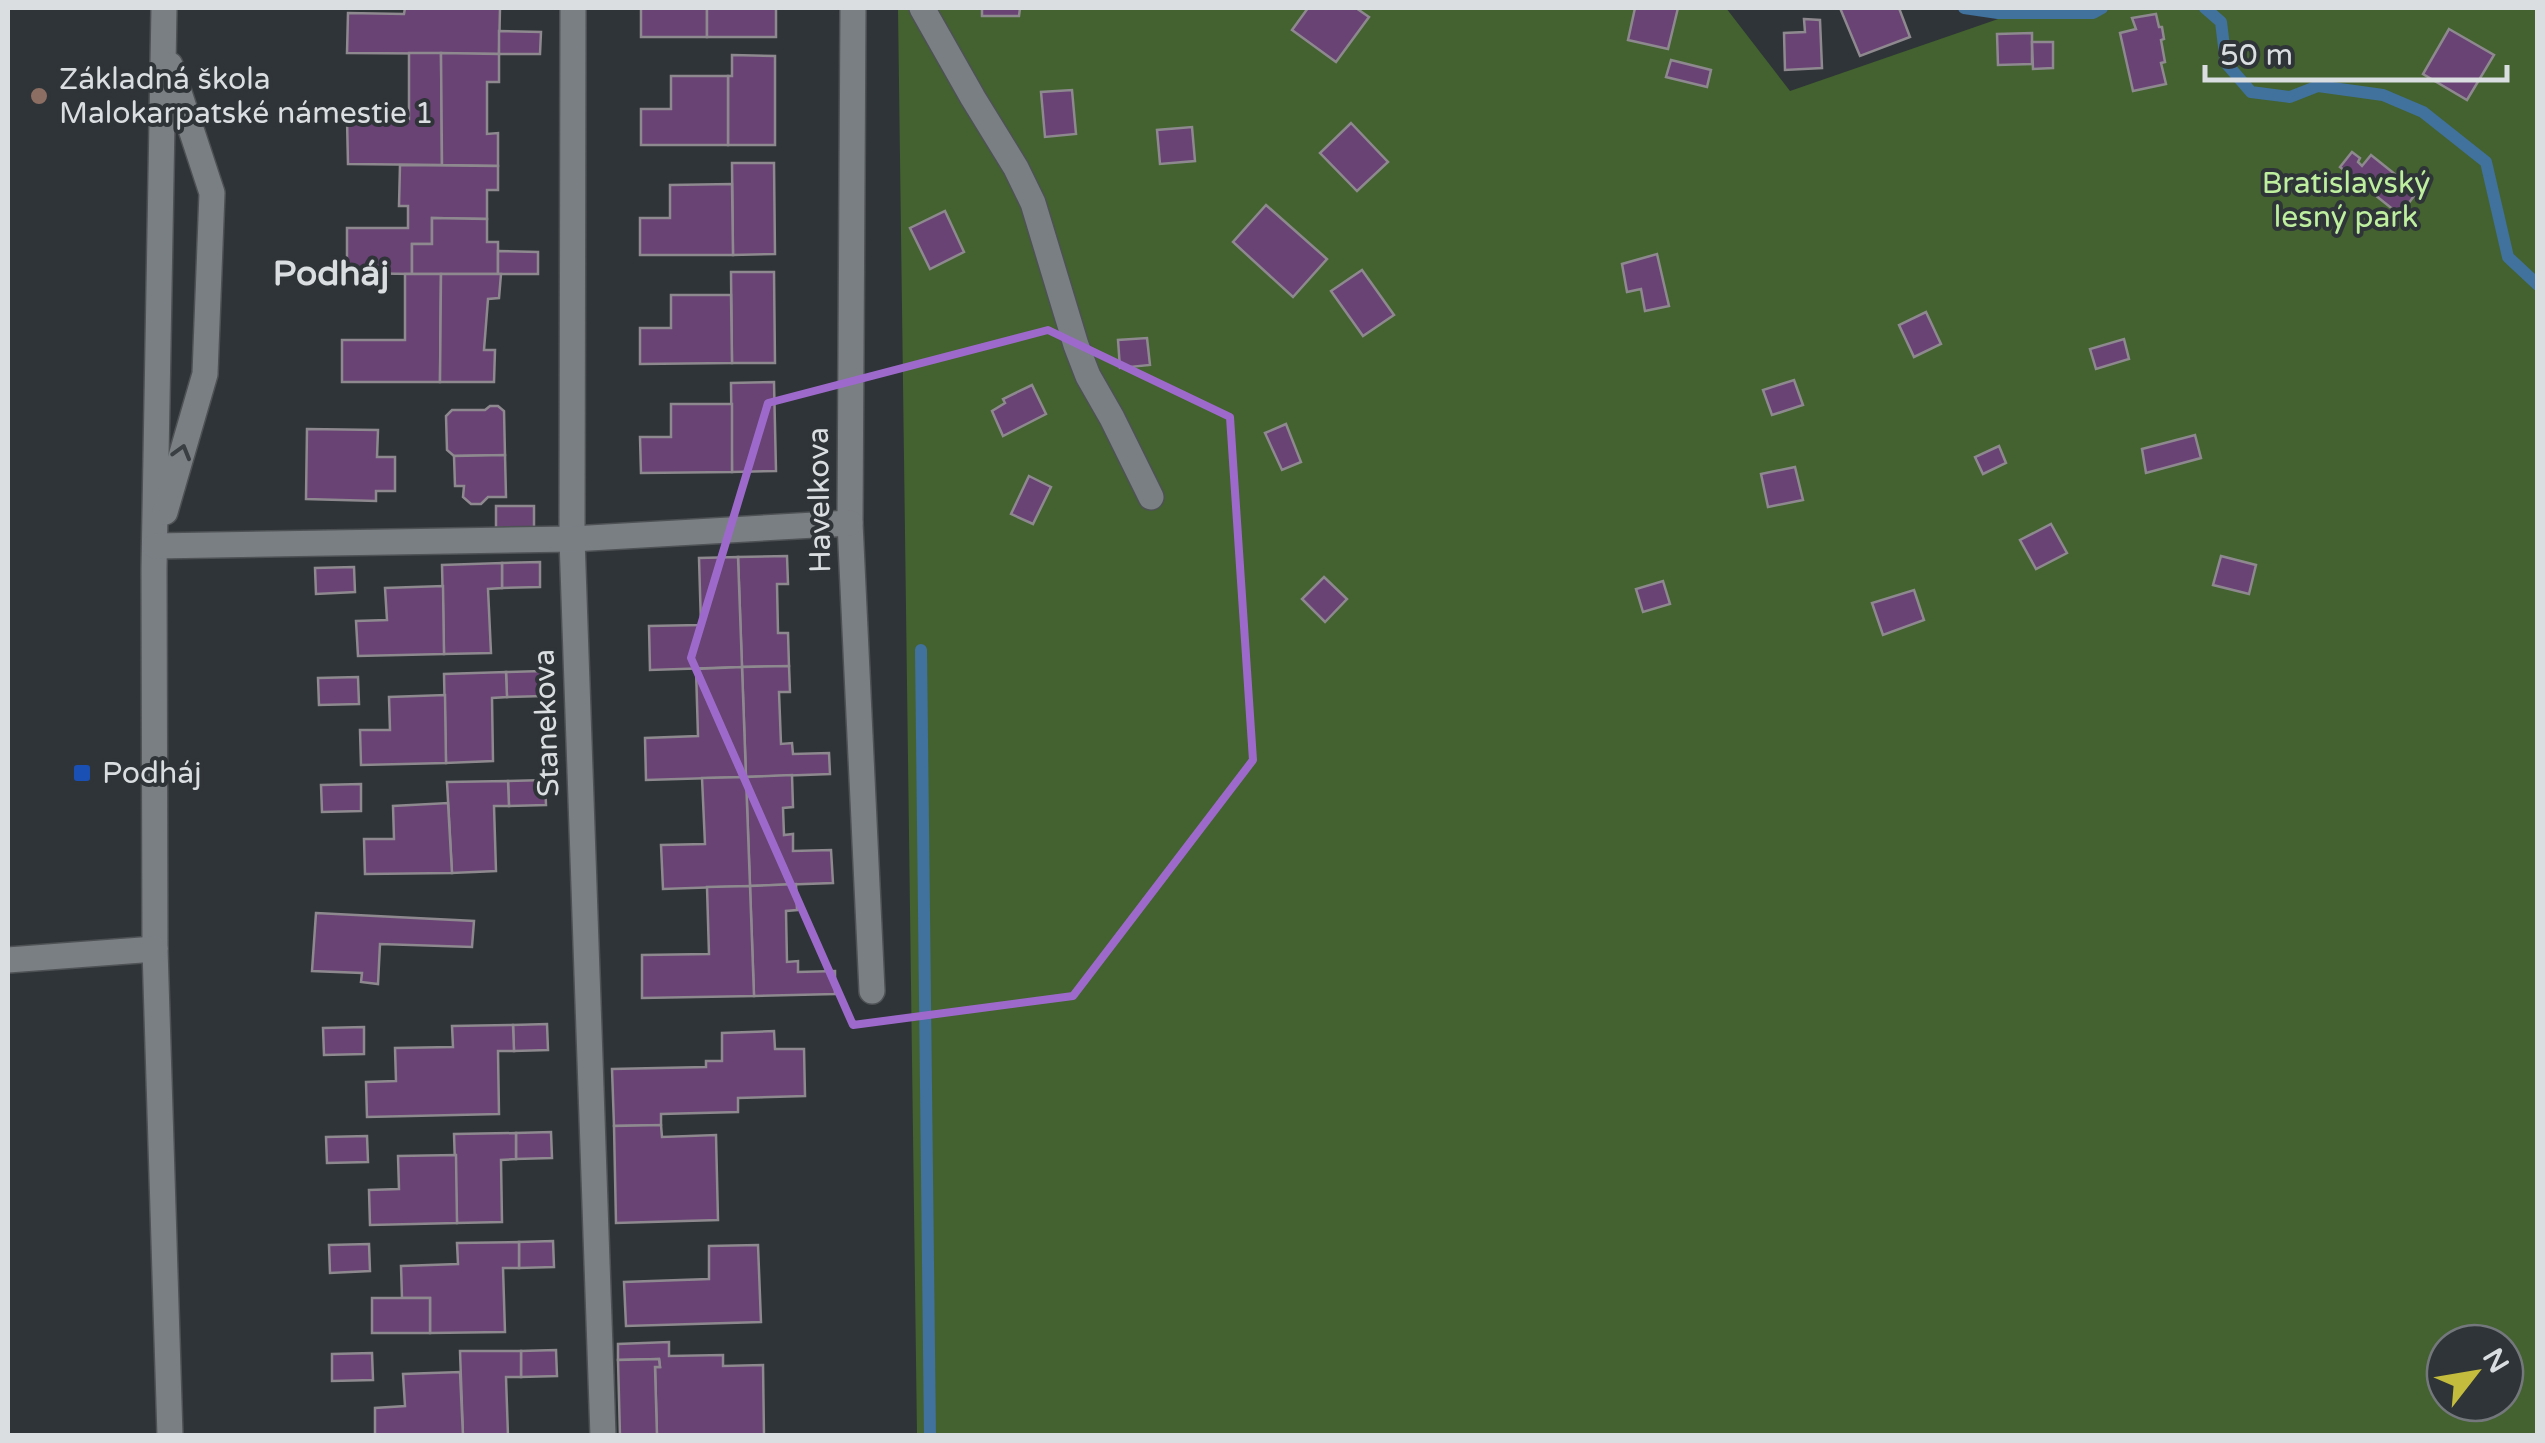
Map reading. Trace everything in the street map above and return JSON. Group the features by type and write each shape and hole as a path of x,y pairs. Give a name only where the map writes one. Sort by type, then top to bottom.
{"street":[{"path":"164,8 155,546 155,949 170,1436"},
{"name":"Stanekova","path":"572,8 572,539 602,1436"},
{"name":"Havelkova","path":"854,8 850,522 872,991"},
{"path":"922,8 1016,168 1032,203 1088,376 1151,497"},
{"path":"155,546 205,374 212,193 164,46"},
{"path":"155,546 572,539 850,522"},
{"path":"8,960 155,949"}],"highlighted area":[{"path":"1048,330 1230,417 1253,760 1073,996 853,1025 691,658 768,403"}],"green space":[{"name":"Bratislavský lesný park","path":"898,8 1726,8 1790,91 2030,8 2537,8 2537,1435 917,1435"}],"building":[{"path":"405,8 500,8 499,54 347,53 348,13 404,14"},
{"path":"641,8 707,8 707,37 641,37"},
{"path":"707,8 776,8 776,37 707,37"},
{"path":"982,8 1020,8 1019,16 982,16"},
{"path":"1308,8 1356,8 1369,17 1336,62 1292,30"},
{"path":"1635,8 1678,8 1668,49 1628,40"},
{"path":"1840,8 1899,8 1910,37 1860,56"},
{"path":"2156,14 2164,39 2161,40 2165,62 2161,63 2166,84 2133,91 2120,33 2136,29 2132,18"},
{"path":"1804,19 1820,20 1822,68 1785,70 1784,33 1805,32"},
{"path":"2449,29 2494,55 2467,100 2423,74"},
{"path":"499,31 541,32 540,54 499,54"},
{"path":"2032,33 2032,64 1998,65 1997,34"},
{"path":"2032,42 2053,42 2053,68 2033,69"},
{"path":"409,53 441,53 442,165 348,164 347,119 409,119"},
{"path":"441,53 499,54 499,82 487,82 487,134 498,133 498,166 442,165"},
{"path":"732,55 775,56 775,145 728,145 728,76 732,76"},
{"path":"1671,60 1711,70 1707,87 1666,77"},
{"path":"671,76 728,76 728,145 641,145 641,109 671,109"},
{"path":"1072,90 1076,134 1045,137 1041,92"},
{"path":"1351,123 1388,162 1357,191 1320,153"},
{"path":"1192,127 1195,161 1160,164 1157,130"},
{"path":"2352,152 2360,158 2362,166 2371,155 2406,183 2403,187 2414,196 2400,215 2340,167"},
{"path":"732,163 774,163 775,254 733,255"},
{"path":"400,165 498,166 498,190 487,190 487,219 432,218 432,244 412,244 412,274 347,273 347,228 408,228 408,206 399,206"},
{"path":"732,184 733,255 640,255 640,218 670,218 670,185"},
{"path":"1266,205 1327,259 1293,297 1233,242"},
{"path":"945,211 964,252 930,269 910,228"},
{"path":"432,218 487,219 487,242 498,242 498,274 412,274 412,244 432,244"},
{"path":"498,251 538,252 538,274 498,274"},
{"path":"1657,254 1669,306 1645,311 1641,289 1627,292 1622,264"},
{"path":"1362,270 1394,315 1363,336 1331,291"},
{"path":"731,272 774,272 775,363 732,363"},
{"path":"405,274 441,274 440,382 342,382 342,340 405,340"},
{"path":"441,274 501,274 499,298 488,299 484,350 495,350 494,382 440,382"},
{"path":"671,295 731,295 732,363 640,364 640,328 671,328"},
{"path":"1926,312 1941,344 1914,357 1899,325"},
{"path":"1147,338 1150,365 1120,368 1118,340"},
{"path":"2124,339 2129,359 2096,369 2090,349"},
{"path":"1794,380 1803,405 1772,415 1763,390"},
{"path":"774,382 776,471 732,472 731,383"},
{"path":"1032,385 1046,414 1003,436 992,411 1005,403 1003,399"},
{"path":"671,404 732,404 732,472 641,473 640,437 671,437"},
{"path":"490,406 504,411 505,455 454,456 447,450 446,416 452,410 485,410"},
{"path":"1286,424 1301,462 1282,470 1265,433"},
{"path":"307,429 378,430 377,457 395,457 395,491 376,491 376,501 306,499"},
{"path":"2195,435 2201,458 2146,473 2142,449"},
{"path":"1999,446 2006,463 1983,474 1975,457"},
{"path":"505,455 506,497 488,497 481,504 471,504 463,497 464,486 455,486 454,456"},
{"path":"1795,467 1803,500 1768,507 1761,474"},
{"path":"1029,476 1051,487 1033,524 1011,514"},
{"path":"496,506 534,506 534,528 496,528"},
{"path":"2051,524 2067,553 2036,569 2020,540"},
{"path":"787,556 788,584 777,584 778,633 788,633 789,666 742,667 738,557"},
{"path":"2221,556 2256,565 2249,594 2213,585"},
{"path":"738,557 742,667 650,670 649,626 701,625 699,558"},
{"path":"540,562 540,587 502,588 502,563"},
{"path":"502,563 502,588 488,589 491,653 444,654 442,565"},
{"path":"354,567 355,592 316,594 315,568"},
{"path":"1324,577 1347,599 1325,622 1302,599"},
{"path":"1663,581 1670,604 1643,612 1636,589"},
{"path":"443,586 444,654 358,656 356,621 387,620 385,588"},
{"path":"1914,590 1924,620 1883,635 1872,603"},
{"path":"789,666 790,692 779,692 781,744 792,743 793,754 829,753 830,774 746,777 742,667"},
{"path":"742,667 746,777 646,780 645,738 698,736 696,669"},
{"path":"542,671 543,696 507,697 506,672"},
{"path":"506,672 507,697 492,698 493,761 446,763 444,674"},
{"path":"358,677 359,704 319,705 318,678"},
{"path":"445,695 446,763 361,765 360,730 390,730 389,697"},
{"path":"792,775 793,807 783,808 784,835 793,834 793,851 831,850 833,883 750,886 746,777"},
{"path":"746,777 750,886 663,889 661,845 705,844 702,778"},
{"path":"545,780 546,805 509,806 508,781"},
{"path":"508,781 509,806 494,806 496,871 452,873 447,782"},
{"path":"361,784 361,811 322,812 321,785"},
{"path":"448,803 452,873 365,874 364,839 394,839 393,806"},
{"path":"796,884 797,910 786,911 787,962 798,961 798,972 835,971 835,994 754,996 750,886"},
{"path":"750,886 754,996 642,998 642,955 709,954 707,887"},
{"path":"316,913 474,921 472,947 380,944 378,984 361,982 362,973 312,971"},
{"path":"547,1024 548,1050 514,1051 513,1025"},
{"path":"513,1025 514,1051 498,1051 499,1114 367,1117 366,1082 396,1081 395,1048 453,1047 452,1026"},
{"path":"364,1027 364,1054 324,1055 323,1028"},
{"path":"774,1031 775,1049 804,1049 805,1096 738,1098 738,1112 661,1114 661,1125 614,1126 612,1069 706,1067 706,1061 722,1061 722,1033"},
{"path":"661,1125 662,1137 716,1135 718,1220 616,1223 614,1126"},
{"path":"551,1132 552,1158 516,1159 516,1133"},
{"path":"516,1133 516,1159 501,1160 502,1222 457,1223 454,1134"},
{"path":"367,1136 368,1162 327,1163 326,1137"},
{"path":"456,1155 457,1223 370,1225 369,1190 399,1189 398,1156"},
{"path":"553,1241 554,1267 519,1268 519,1242"},
{"path":"519,1242 519,1268 503,1268 505,1332 430,1333 430,1298 402,1298 401,1266 458,1264 457,1243"},
{"path":"369,1244 370,1271 330,1273 329,1245"},
{"path":"758,1245 761,1322 626,1326 624,1282 709,1279 709,1246"},
{"path":"372,1298 430,1298 430,1333 372,1333"},
{"path":"669,1342 669,1356 723,1355 723,1366 763,1365 764,1436 657,1436 655,1367 660,1367 659,1359 618,1360 618,1344"},
{"path":"556,1350 557,1376 521,1377 521,1351"},
{"path":"460,1351 521,1351 521,1377 506,1377 508,1436 463,1436"},
{"path":"372,1353 373,1380 332,1381 332,1354"},
{"path":"659,1359 660,1367 655,1367 657,1436 620,1436 618,1360"},
{"path":"460,1372 463,1436 375,1436 375,1408 405,1406 403,1374"}],"waterway":[{"path":"1964,8 1998,13 2093,13 2102,8"},
{"path":"2205,8 2221,22 2226,63 2251,92 2290,97 2318,86 2383,95 2423,112 2486,162 2508,257 2538,285"},
{"path":"921,650 930,1436"}],"place":[{"name":"Základná škola Malokarpatské námestie 1","path":"39,96"},
{"name":"Podháj","path":"82,773"}],"district":[{"name":"Podháj","path":"331,273"}]}
